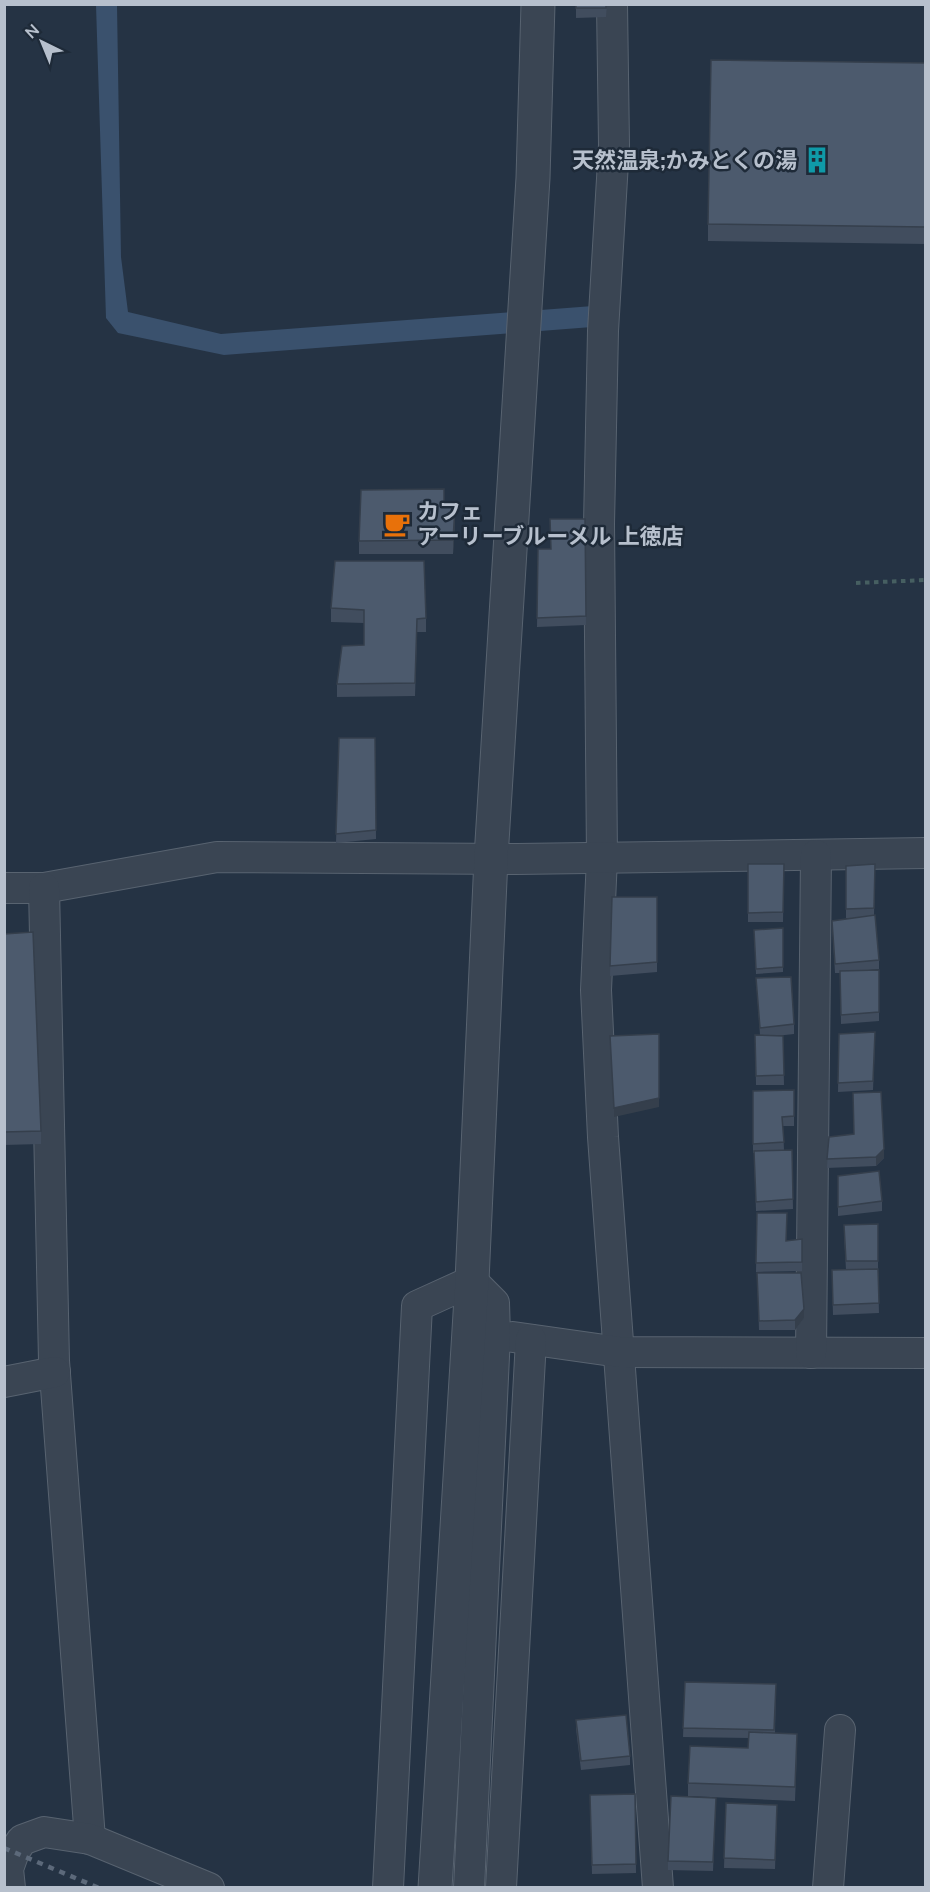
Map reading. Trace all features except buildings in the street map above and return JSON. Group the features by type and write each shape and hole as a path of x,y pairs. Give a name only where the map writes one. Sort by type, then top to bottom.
{"street":[{"path":"435,1887 472,1281 491,858 533,178 538,4"},
{"path":"612,4 614,145 603,332 600,524 602,858 596,990 603,1137 658,1887"},
{"path":"4,888 44,888 217,857 602,858 926,853"},
{"path":"811,1353 816,855"},
{"path":"44,888 55,1372 90,1839"},
{"path":"469,1887 495,1335 494,1303 472,1281"},
{"path":"388,1887 417,1306 472,1281"},
{"path":"495,1335 619,1352 926,1353"},
{"path":"501,1887 531,1340"},
{"path":"4,1382 55,1372"},
{"path":"828,1887 840,1730"},
{"path":"10,1887 8,1869 14,1852 22,1840 44,1832 90,1839 209,1887"}],"path":[{"path":"856,583 926,580"}],"water":[{"path":"96,5 117,5 121,257 128,312 221,334 593,306 592,327 224,355 118,333 106,318"}],"railway":[{"path":"4,1848 99,1888"}],"place":[{"name":"天然温泉;かみとくの湯","path":"817,160"},
{"name":"カフェ アーリーブルーメル 上徳店","path":"397,524"}]}
